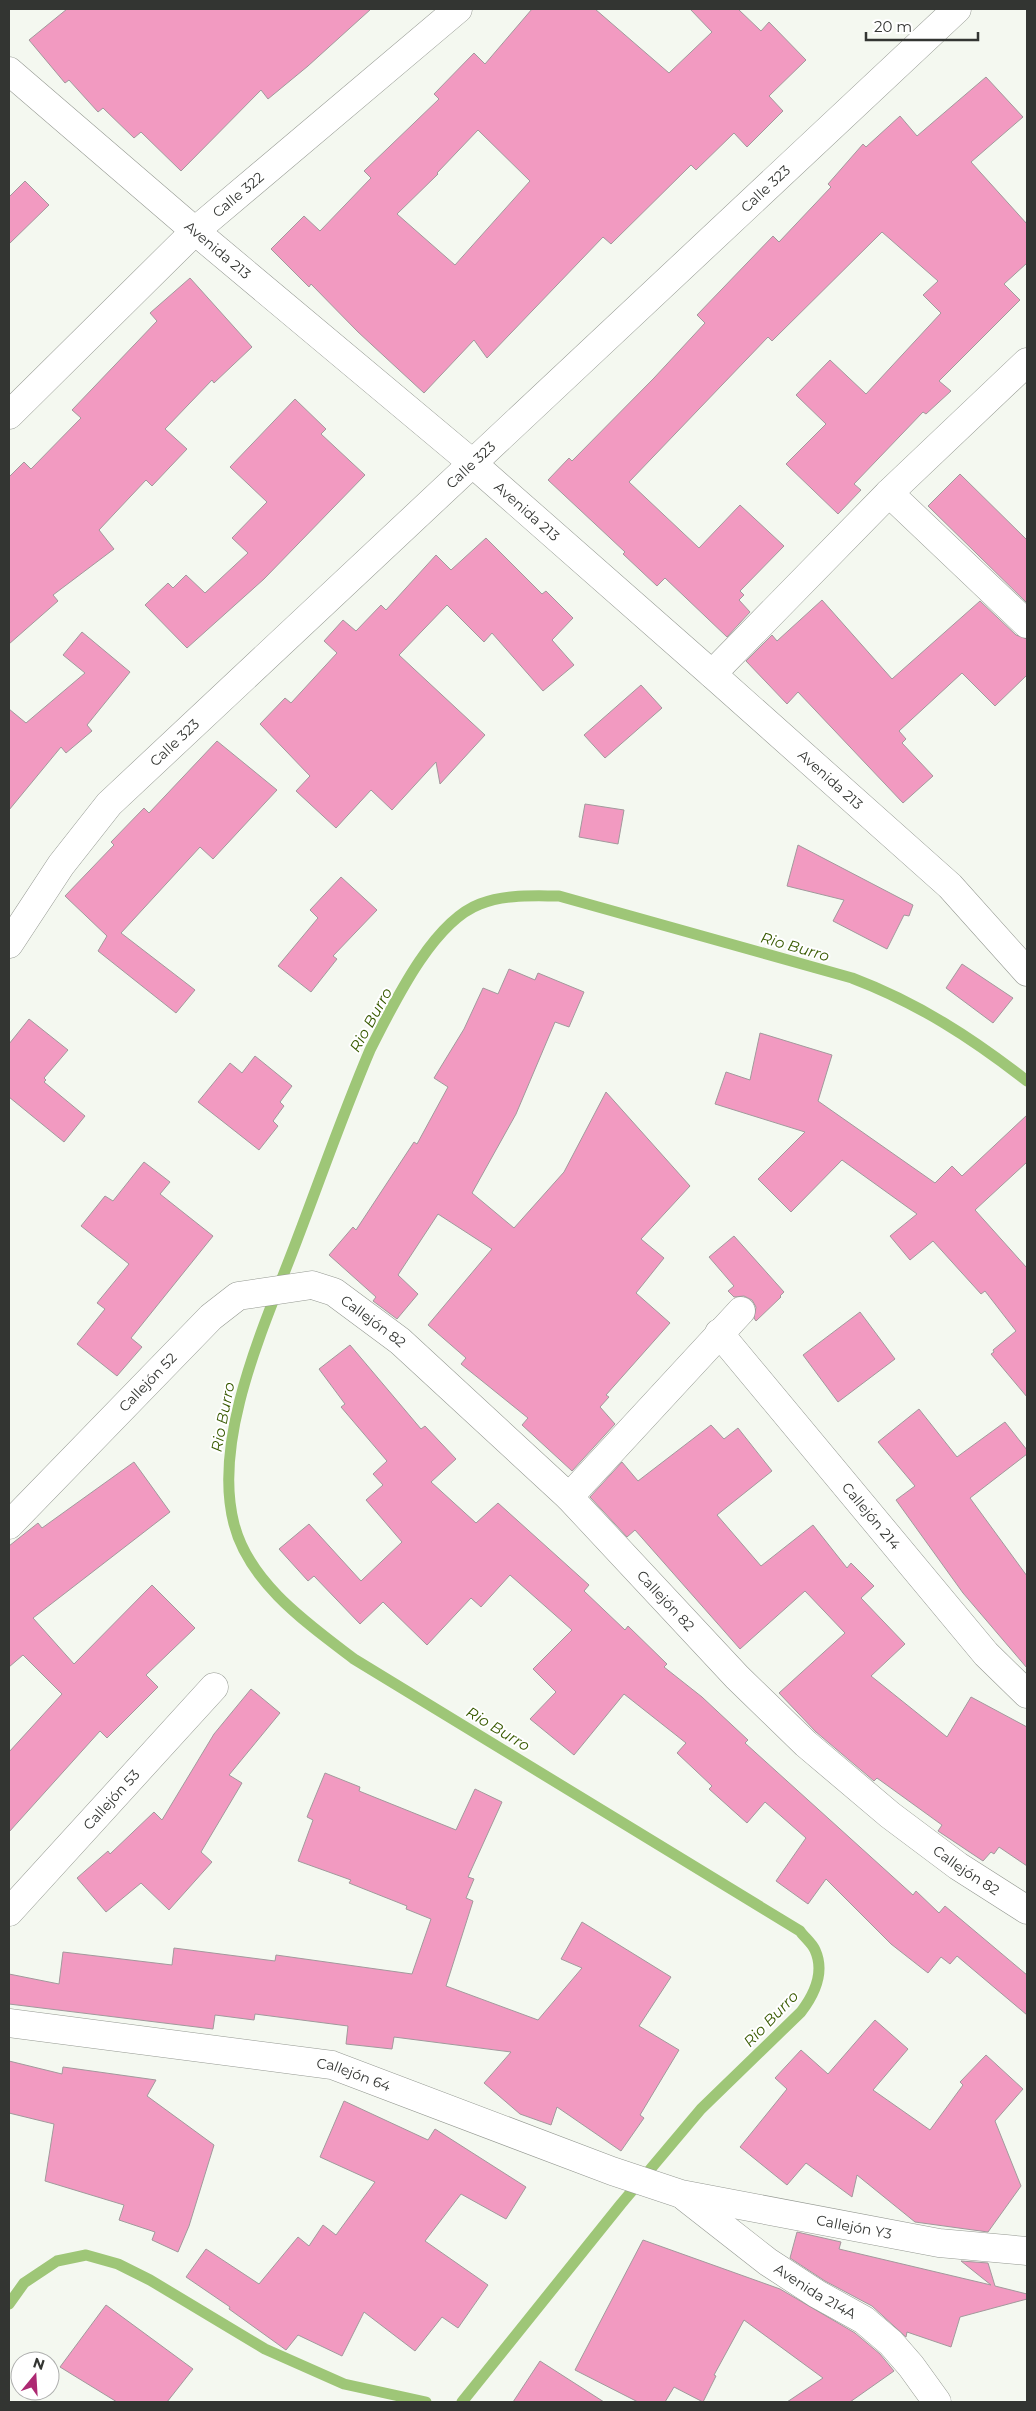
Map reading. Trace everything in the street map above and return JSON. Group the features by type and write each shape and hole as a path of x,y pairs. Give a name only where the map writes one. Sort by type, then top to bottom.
{"street":[{"name":"Calle 322","path":"9,415 195,231 458,9"},
{"name":"Calle 323","path":"9,944 61,865 109,804 471,462 957,9"},
{"name":"Avenida 213","path":"9,72 195,231 471,462 712,674 950,886 1027,972"},
{"path":"712,674 889,493 1027,362"},
{"path":"889,493 1027,624"},
{"name":"Callejón 52","path":"9,1525 211,1317 238,1296 312,1285"},
{"name":"Callejón 82","path":"312,1285 334,1292 400,1341 569,1497 737,1677 806,1744 890,1815 958,1866 1027,1910"},
{"path":"569,1497 740,1311"},
{"name":"Callejón 214","path":"719,1334 986,1654 1027,1694"},
{"name":"Callejón 53","path":"9,1912 214,1687"},
{"name":"Callejón 64","path":"9,2023 332,2065 612,2171 682,2194"},
{"name":"Callejón Y3","path":"682,2194 939,2243 1027,2251"},
{"name":"Avenida 214A","path":"682,2194 768,2262 817,2294 864,2320 891,2343 911,2366 937,2402"}],"building":[{"path":"67,9 371,9 268,99 261,90 181,171 141,132 134,138 103,108 98,112 69,80 65,83 29,40"},
{"path":"532,9 595,9 669,73 712,32 690,9 738,9 761,31 769,22 806,60 769,96 783,111 747,147 734,133 696,170 691,165 611,244 603,237 487,358 474,340 424,393 358,332 311,284 309,287 271,249 304,216 320,231 371,178 364,171 439,99 434,94 474,53 485,64","holes":["478,130 530,181 455,265 397,214 438,174"]},
{"path":"986,77 1023,117 971,162 1027,224 1027,263 1004,284 1020,300 939,381 951,391 926,414 923,412 854,484 861,490 838,514 786,464 826,424 796,395 830,360 866,394 941,313 923,295 938,281 882,232 772,341 768,337 629,482 699,548 740,505 784,546 740,591 744,595 739,600 750,612 727,637 665,578 657,586 623,554 625,552 548,480 569,458 572,461 654,378 705,323 697,315 773,236 779,242 831,187 828,184 863,144 866,147 900,116 917,136"},
{"path":"25,181 49,205 9,244 9,197"},
{"path":"190,278 252,347 214,383 212,380 165,429 187,449 152,486 146,480 99,530 114,549 53,595 58,601 9,644 9,477 24,462 31,469 81,418 72,410 157,321 150,313"},
{"path":"295,399 326,429 321,434 365,475 264,579 187,648 145,605 168,583 173,588 186,575 205,593 248,553 232,538 267,502 230,467"},
{"path":"960,474 1027,540 1027,603 928,506"},
{"path":"486,538 542,594 546,591 573,618 552,640 574,665 543,691 492,633 484,642 447,605 399,655 485,735 440,784 436,762 392,810 371,790 336,828 296,791 310,776 260,724 285,698 291,703 337,653 324,641 343,620 356,631 381,605 386,610 436,555 451,570"},
{"path":"822,600 892,679 980,601 1016,635 1027,639 1027,675 995,706 962,673 899,731 906,739 902,743 933,776 903,803 798,692 787,704 746,661 772,635 777,641"},
{"path":"82,632 130,672 87,725 92,731 66,753 61,747 9,810 9,709 26,723 85,673 63,655"},
{"path":"641,685 662,708 605,758 584,735"},
{"path":"217,741 277,790 213,859 200,847 121,933 195,990 176,1013 98,951 107,936 65,896 114,845 111,842 144,808 149,813"},
{"path":"585,804 624,810 618,844 579,837"},
{"path":"798,845 913,905 909,916 904,915 887,949 833,921 844,900 787,886"},
{"path":"341,877 377,910 333,956 337,959 311,992 278,966 318,918 310,910"},
{"path":"962,964 1013,998 993,1023 946,988"},
{"path":"509,969 535,980 538,973 584,992 569,1027 555,1022 516,1114 472,1193 514,1228 564,1172 606,1092 690,1186 641,1239 664,1258 636,1293 670,1323 606,1395 609,1397 600,1407 615,1424 572,1471 522,1425 528,1418 461,1364 466,1358 428,1325 492,1249 438,1214 398,1275 418,1294 397,1319 373,1301 376,1297 329,1255 353,1227 356,1230 414,1142 417,1144 448,1087 434,1078 464,1029 483,988 498,994"},
{"path":"29,1019 68,1050 44,1078 46,1080 44,1082 85,1116 64,1142 9,1097 9,1044"},
{"path":"760,1033 832,1055 818,1101 935,1183 952,1166 962,1176 1027,1115 1027,1162 975,1210 1027,1268 1027,1397 991,1354 994,1352 993,1350 1016,1331 985,1291 981,1294 933,1241 910,1260 890,1236 917,1214 842,1160 791,1212 758,1179 805,1132 715,1104 726,1072 750,1080"},
{"path":"255,1056 292,1086 280,1102 284,1106 273,1121 278,1126 259,1150 198,1102 230,1063 242,1073"},
{"path":"144,1162 170,1182 160,1194 213,1236 131,1338 142,1347 117,1376 77,1344 105,1309 97,1303 129,1264 81,1226 105,1196 113,1201"},
{"path":"734,1236 784,1292 756,1321 754,1318 756,1307 752,1300 744,1296 734,1297 728,1291 734,1286 709,1257"},
{"path":"860,1312 895,1359 838,1402 803,1355"},
{"path":"350,1345 421,1429 425,1426 456,1459 431,1482 476,1523 498,1503 589,1585 584,1591 625,1630 628,1626 667,1664 664,1667 702,1697 748,1740 745,1743 913,1895 916,1891 939,1913 945,1906 1027,1975 1027,2015 957,1956 950,1964 941,1957 928,1973 891,1944 826,1879 808,1904 776,1881 806,1838 765,1802 747,1823 709,1789 712,1786 677,1753 686,1743 624,1694 574,1755 530,1719 556,1692 533,1669 572,1630 510,1575 481,1607 471,1598 427,1645 383,1602 360,1624 314,1576 308,1581 279,1549 309,1524 361,1581 402,1542 366,1500 383,1485 373,1474 387,1461 341,1407 345,1404 319,1369"},
{"path":"919,1409 957,1457 1005,1422 1027,1450 1027,1454 970,1498 1027,1576 1027,1668 963,1593 896,1500 915,1486 878,1442"},
{"path":"711,1425 724,1439 738,1428 772,1471 717,1515 761,1566 813,1525 847,1568 851,1563 874,1586 861,1598 905,1644 871,1676 947,1737 971,1697 1027,1727 1027,1866 999,1847 994,1854 991,1852 983,1861 938,1831 942,1825 877,1778 874,1781 816,1732 779,1693 845,1633 805,1591 740,1649 635,1530 627,1537 590,1497 622,1462 638,1481"},
{"path":"134,1462 170,1512 33,1618 74,1664 152,1585 195,1628 146,1675 158,1687 107,1738 100,1731 9,1832 9,1752 62,1694 23,1655 9,1667 9,1546 38,1523 42,1528"},
{"path":"251,1689 280,1713 229,1775 242,1783 201,1852 212,1862 169,1910 141,1883 106,1912 77,1878 108,1851 110,1854 154,1812 162,1820 214,1734"},
{"path":"325,1773 360,1787 359,1791 456,1830 475,1789 502,1802 468,1877 474,1879 466,1898 473,1901 446,1986 538,2020 582,1968 561,1959 582,1922 671,1977 639,2026 679,2050 640,2115 644,2118 621,2151 557,2107 551,2125 520,2114 484,2083 511,2052 394,2037 392,2049 346,2044 348,2026 255,2014 254,2020 215,2015 213,2029 9,2004 9,1974 59,1984 63,1952 172,1965 174,1948 275,1961 276,1955 412,1974 431,1919 406,1909 407,1906 349,1883 351,1880 298,1861 313,1820 307,1817"},
{"path":"875,2020 908,2049 873,2090 930,2130 963,2085 960,2082 986,2055 1023,2089 995,2121 1021,2186 988,2232 915,2222 857,2175 852,2197 806,2163 787,2185 740,2147 787,2089 775,2078 801,2050 828,2074"},
{"path":"9,2061 62,2074 63,2067 156,2080 147,2096 214,2145 189,2226 178,2252 152,2240 155,2232 119,2220 124,2205 45,2181 54,2124 9,2113"},
{"path":"344,2101 428,2140 435,2129 526,2187 506,2219 461,2194 425,2241 488,2285 458,2328 442,2317 415,2351 364,2312 342,2356 298,2335 286,2350 229,2309 230,2307 186,2277 206,2249 259,2284 298,2237 309,2246 323,2225 336,2235 375,2182 320,2157"},
{"path":"797,2232 841,2242 839,2249 991,2285 961,2261 988,2263 995,2286 1027,2294 1027,2299 960,2317 951,2347 907,2332 906,2337 872,2306 825,2281 790,2258"},
{"path":"643,2240 780,2289 855,2333 880,2354 894,2371 850,2402 787,2402 823,2378 744,2320 714,2375 716,2376 703,2402 674,2387 665,2402 638,2402 575,2370"},
{"path":"106,2305 193,2369 167,2402 117,2402 60,2367"},
{"path":"540,2361 604,2402 513,2402"}],"waterway":[{"name":"Rio Burro","path":"462,2402 621,2204 701,2109 801,2012 814,1991 819,1967 814,1947 800,1931 354,1659 282,1600 266,1583 242,1545 234,1524 229,1490 230,1453 236,1416 259,1340 370,1050 402,989 430,946 462,914 480,904 499,899 519,896 559,896 852,978 922,1010 986,1050 1027,1081"},
{"path":"9,2304 24,2283 57,2261 86,2255 118,2264 150,2280 265,2349 344,2384 426,2402"}]}
